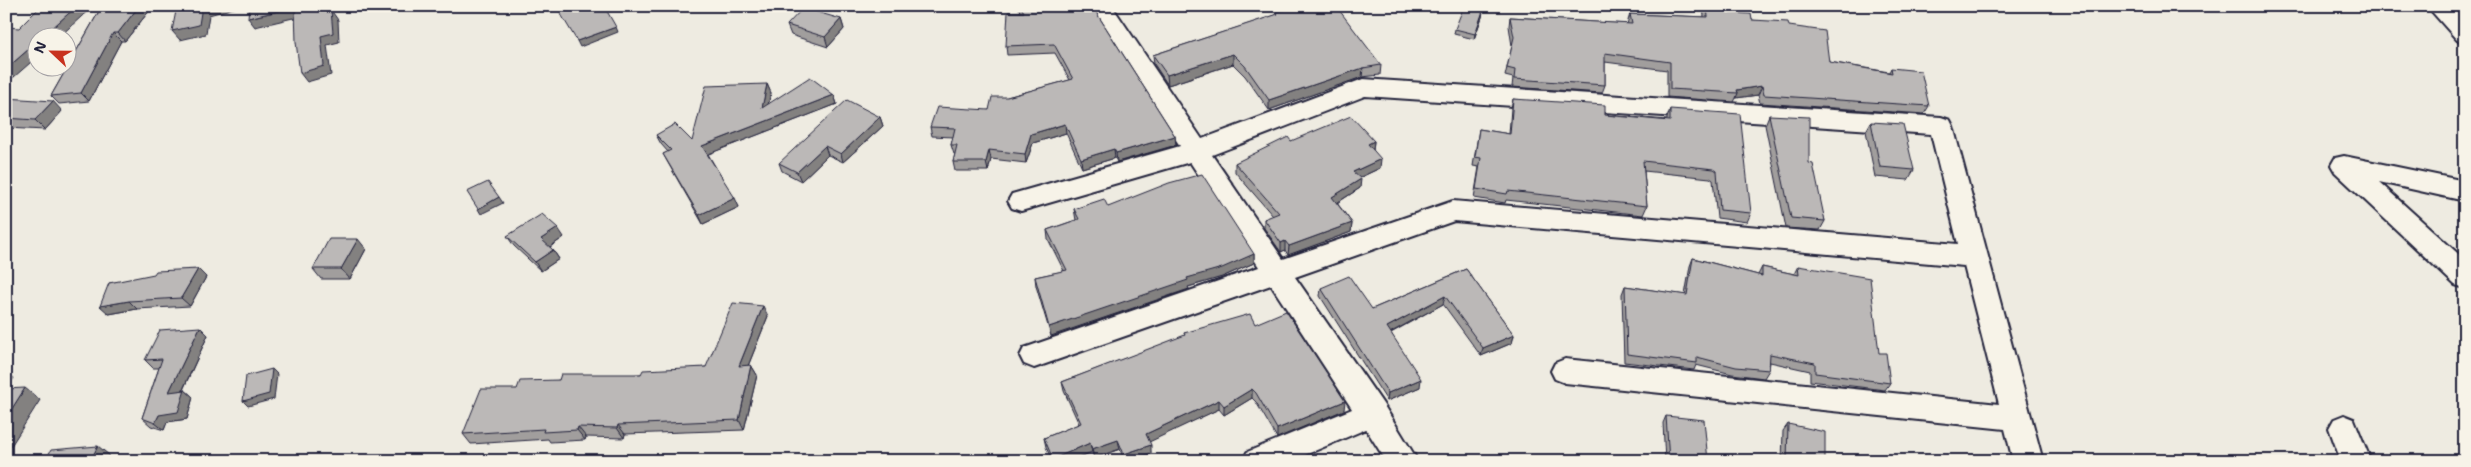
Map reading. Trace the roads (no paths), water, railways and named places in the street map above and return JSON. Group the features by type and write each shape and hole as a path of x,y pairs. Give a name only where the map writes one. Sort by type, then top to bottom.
{"street":[{"path":"1100,6 1373,413 1403,461"},
{"path":"2438,6 2465,34"},
{"path":"1021,201 1196,151 1364,87 1941,126 2028,461"},
{"path":"2465,191 2344,165 2465,277"},
{"path":"1034,356 1453,211 1975,256"},
{"path":"1565,371 2017,418"},
{"path":"1258,461 1373,413"},
{"path":"2344,428 2356,461"}]}
